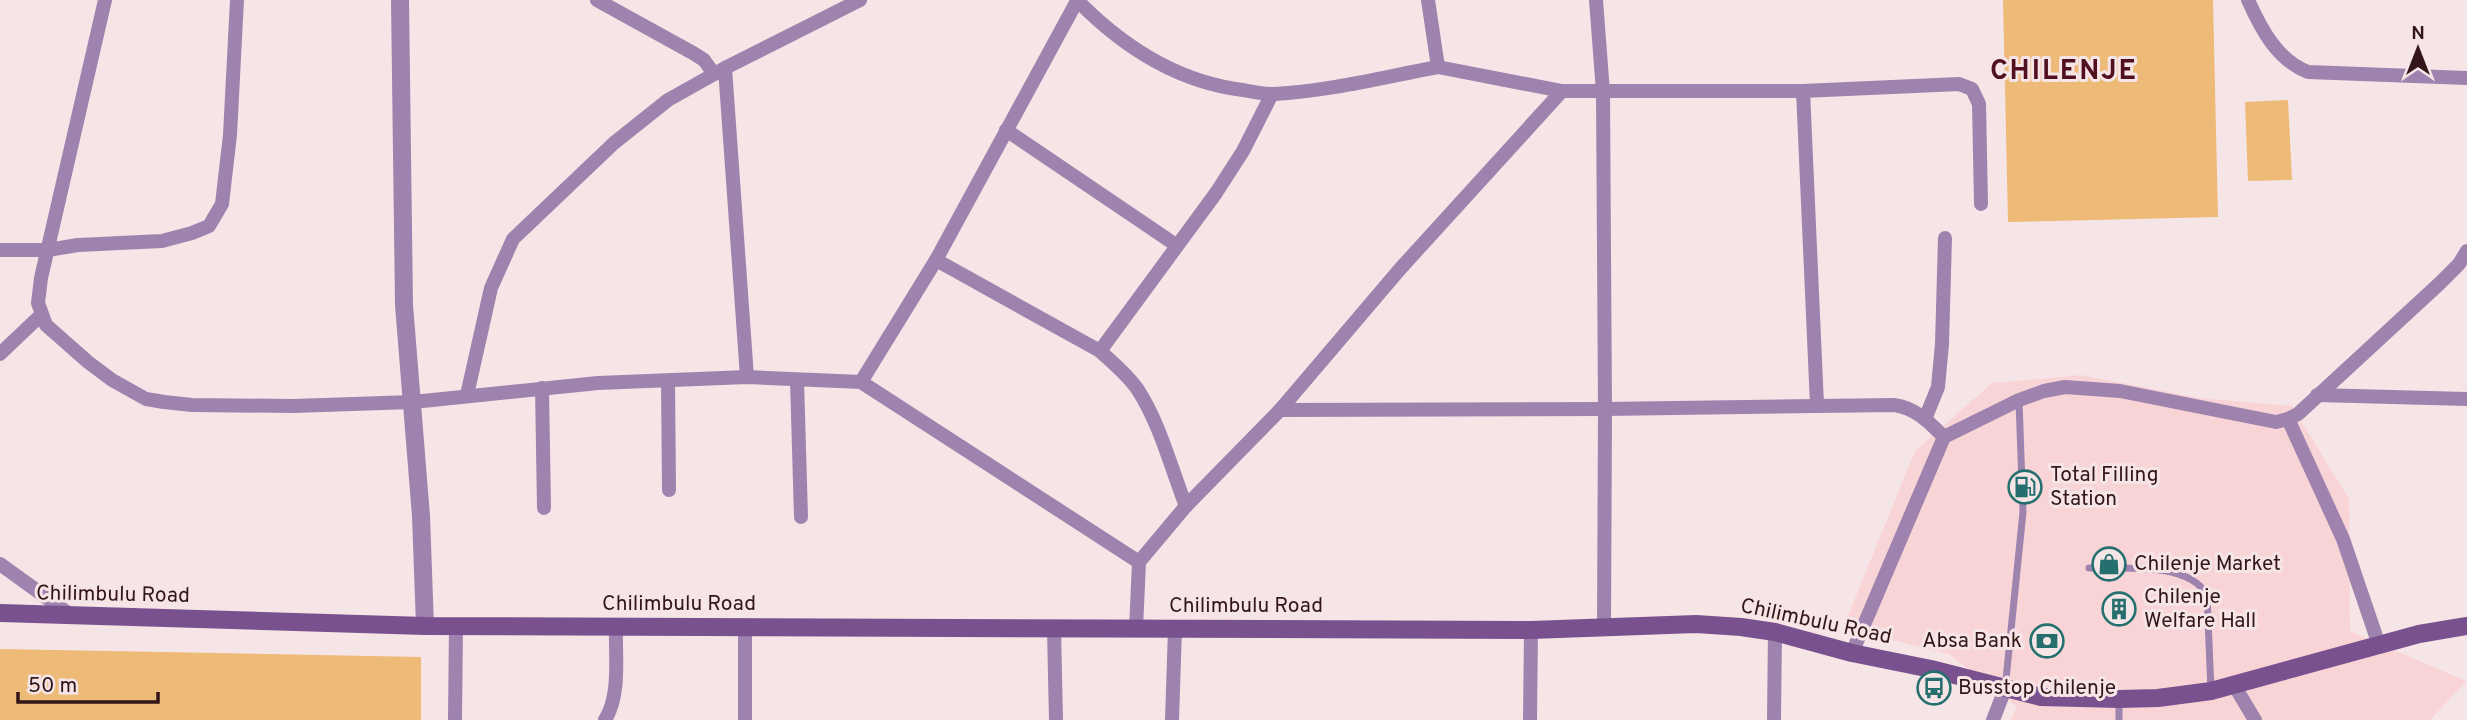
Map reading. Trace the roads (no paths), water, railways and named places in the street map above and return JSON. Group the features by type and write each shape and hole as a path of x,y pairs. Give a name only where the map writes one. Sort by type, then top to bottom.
{"main road":[{"name":"Chilimbulu Road","path":"3,615 425,626 1531,630 1696,624 1775,632 1853,653 2041,696 2119,699 2158,698 2211,691 2418,634 2467,626"}],"street":[{"path":"105,0 48,250 40,291 41,315 46,325 88,362 146,399 192,405 268,406 413,402 542,388 668,380 747,377 861,382 1139,562"},
{"path":"0,250 48,250 78,245 162,242 209,226 222,204 230,135 237,0"},
{"path":"400,0 404,305 413,402 425,626"},
{"path":"597,0 720,71"},
{"path":"467,395 491,288 513,239 614,143 668,100 860,0"},
{"path":"1428,0 1438,67"},
{"path":"1596,0 1603,92 1604,626"},
{"path":"2248,0 2279,54 2294,67 2308,72 2467,78"},
{"path":"861,382 936,260 1077,1 1122,40 1172,72 1225,88 1272,94 1322,89 1438,67 1562,91 1803,91 1959,84 1972,89 1979,104 1981,204"},
{"path":"720,71 747,377"},
{"path":"1136,629 1139,562 1186,506 1280,410 1400,269 1562,91"},
{"path":"1803,91 1817,405"},
{"path":"1100,351 1216,193 1243,151 1272,94"},
{"path":"1006,130 1176,245"},
{"path":"1925,419 1938,387 1945,238"},
{"path":"1853,653 1944,437 2019,400 2066,387 2119,391 2276,422 2288,419 2298,414 2439,284 2459,264 2467,251"},
{"path":"936,260 1100,351 1137,389 1186,506"},
{"path":"0,354 41,315"},
{"path":"668,380 669,490"},
{"path":"797,380 801,517"},
{"path":"542,388 544,508"},
{"path":"2316,395 2467,399"},
{"path":"1280,410 1605,410 1894,405 1907,407 1944,437"},
{"path":"2288,419 2343,538 2379,645"},
{"path":"0,564 72,616"},
{"path":"455,720 456,626"},
{"path":"605,720 610,712 614,694 616,627"},
{"path":"745,627 745,720"},
{"path":"1054,628 1056,720"},
{"path":"1172,720 1175,629"},
{"path":"1530,720 1531,630"},
{"path":"1774,720 1775,632"},
{"path":"2234,685 2255,720"},
{"path":"1993,720 2005,689"}],"lane":[{"path":"2005,689 2023,512 2019,400"},
{"path":"2089,568 2166,570 2202,585 2207,595 2211,691"},
{"path":"2119,699 2119,720"}],"place":[{"name":"Total Filling Station","path":"2025,487"},
{"name":"Chilenje Market","path":"2109,564"},
{"name":"Chilenje Welfare Hall","path":"2119,609"},
{"name":"Absa Bank","path":"2047,641"},
{"name":"Busstop Chilenje","path":"1934,688"}],"district":[{"name":"CHILENJE","path":"2064,72"}]}
